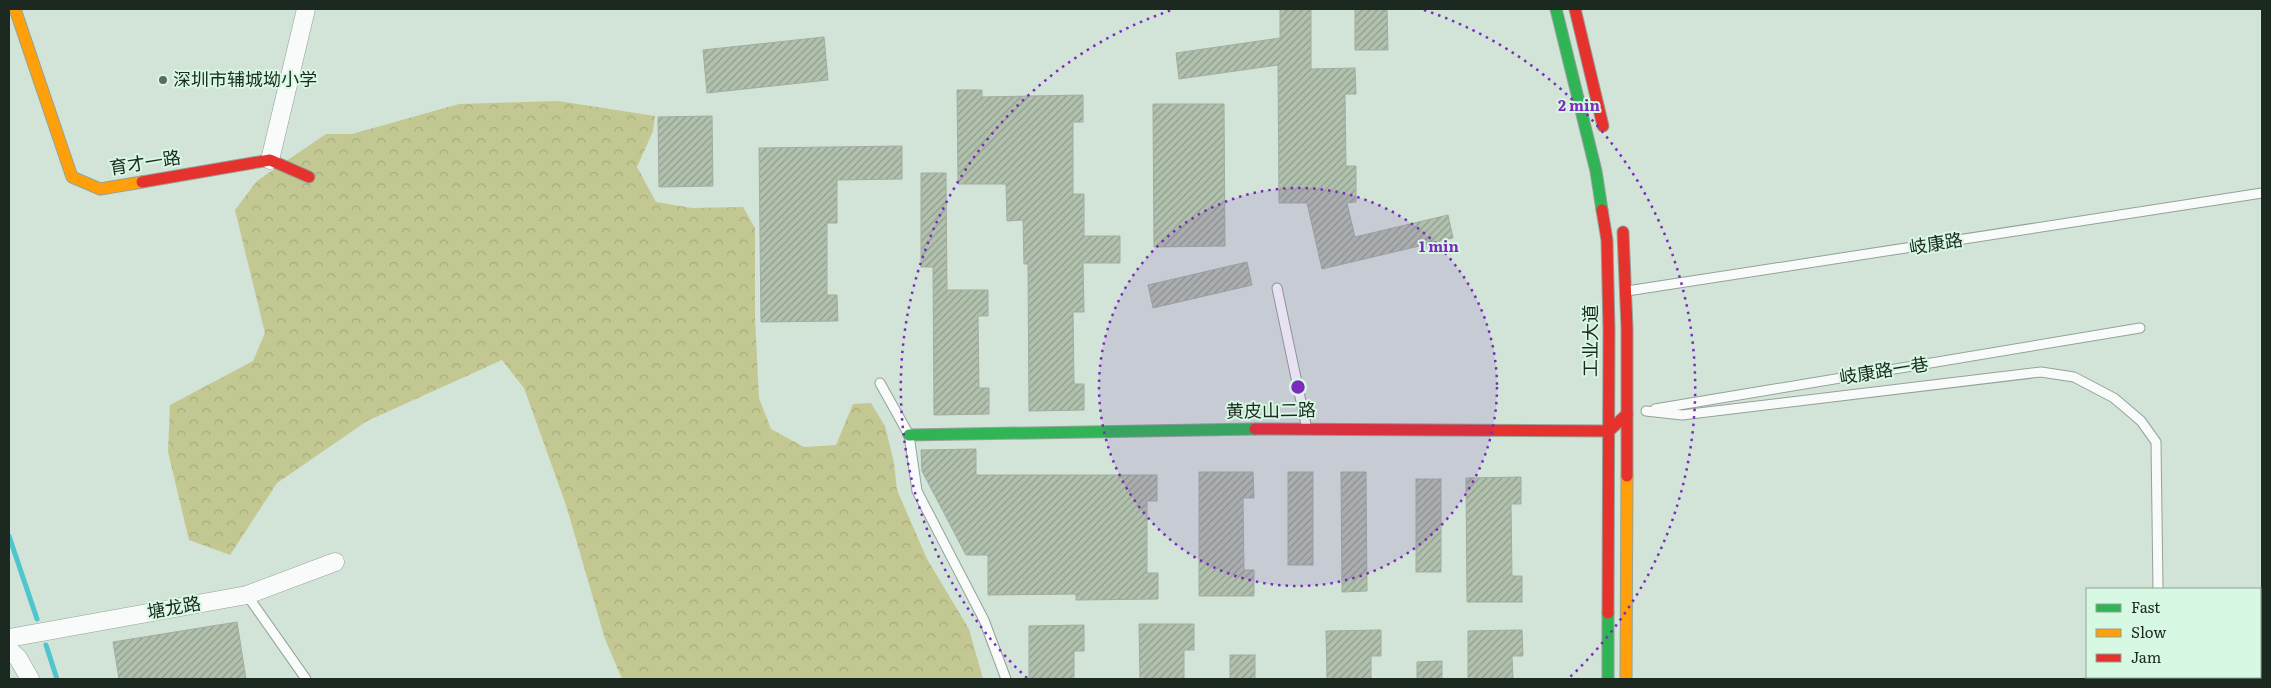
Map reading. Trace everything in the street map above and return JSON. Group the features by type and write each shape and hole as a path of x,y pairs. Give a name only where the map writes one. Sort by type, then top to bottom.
{"street":[{"name":"育才一路","path":"16,9 72,177 100,189 270,160"},
{"path":"306,9 270,160 309,178"},
{"name":"工业大道","path":"1556,9 1603,208 1607,240 1609,291 1608,679"},
{"path":"1575,9 1606,140"},
{"name":"工业大道","path":"1622,222 1627,292 1626,679"},
{"path":"1609,431 1627,414"},
{"name":"黄皮山二路","path":"909,435 1306,428 1609,431"},
{"name":"塘龙路","path":"9,638 246,595 335,562"},
{"path":"9,650 18,658 30,679"}],"lane":[{"name":"岐康路","path":"1609,291 1627,292 2262,193"},
{"path":"1277,288 1306,428"},
{"name":"岐康路一巷","path":"1627,414 2140,328"},
{"path":"1646,411 1682,415 2040,372 2074,377 2114,398 2141,420 2156,442 2158,588"},
{"path":"880,383 909,435 917,492 984,620 1006,679"},
{"path":"246,595 306,679"}],"green space":[{"path":"558,101 655,116 653,131 637,167 656,202 692,208 743,207 755,228 755,318 759,398 771,429 804,447 836,445 853,404 871,403 885,426 894,463 897,490 927,559 969,629 983,679 622,679 605,639 566,505 524,388 502,360 367,421 277,483 230,555 189,540 168,452 170,405 253,361 265,333 235,210 257,181 326,134 352,134 459,104"}],"building":[{"path":"1280,9 1311,9 1311,69 1355,68 1356,94 1345,94 1346,166 1356,166 1356,202 1347,203 1355,237 1448,215 1453,238 1322,269 1307,203 1279,203 1278,65 1179,79 1176,53 1280,38"},
{"path":"1355,9 1387,9 1388,50 1355,50"},
{"path":"824,37 828,80 707,93 703,50"},
{"path":"957,90 982,90 982,97 1083,95 1083,122 1073,122 1073,194 1084,194 1084,236 1120,236 1120,263 1083,263 1084,312 1073,312 1074,384 1084,384 1084,410 1029,411 1028,264 1024,264 1023,220 1007,221 1006,184 958,184"},
{"path":"1153,104 1224,104 1225,246 1154,247"},
{"path":"712,116 713,186 659,187 658,117"},
{"path":"902,146 902,179 837,180 837,223 827,223 827,295 837,295 838,321 761,322 759,148"},
{"path":"921,173 946,173 947,290 988,290 988,316 978,316 979,388 989,388 989,414 934,415 933,267 921,267"},
{"path":"1247,262 1252,285 1153,308 1148,285"},
{"path":"976,449 976,475 1157,475 1157,501 1147,501 1147,573 1158,573 1158,599 1076,600 1076,594 988,595 988,555 966,555 922,471 921,450"},
{"path":"1199,472 1253,472 1254,498 1243,498 1244,570 1254,570 1254,596 1199,596"},
{"path":"1288,472 1313,472 1313,565 1288,565"},
{"path":"1341,472 1366,472 1367,591 1342,592"},
{"path":"1521,477 1521,504 1511,504 1512,576 1522,576 1522,602 1467,602 1466,478"},
{"path":"1416,479 1441,479 1441,572 1416,572"},
{"path":"237,622 246,679 119,679 113,642"},
{"path":"1139,624 1194,624 1194,650 1184,650 1184,679 1140,679"},
{"path":"1084,625 1084,651 1074,651 1074,679 1029,679 1029,626"},
{"path":"1381,630 1381,656 1371,656 1371,679 1327,679 1326,631"},
{"path":"1522,630 1523,656 1512,656 1513,679 1468,679 1468,631"},
{"path":"1230,655 1255,655 1255,679 1230,679"},
{"path":"1442,661 1442,679 1417,679 1417,662"}],"waterway":[{"path":"9,536 37,619"},
{"path":"46,645 57,679"}],"traffic: fast":[{"path":"1556,9 1596,171 1602,210"},
{"path":"909,435 1255,429"},
{"path":"1608,613 1608,679"}],"traffic: slow":[{"path":"15,9 72,177 100,189 142,182"},
{"path":"1626,679 1627,476"}],"traffic: jam":[{"path":"1575,9 1603,126"},
{"path":"142,182 270,160 309,177"},
{"path":"1602,210 1607,240 1609,329 1608,613"},
{"path":"1623,232 1627,328 1627,476"},
{"path":"1255,429 1609,431 1627,414"}],"place":[{"name":"深圳市辅城坳小学","path":"163,80"}]}
